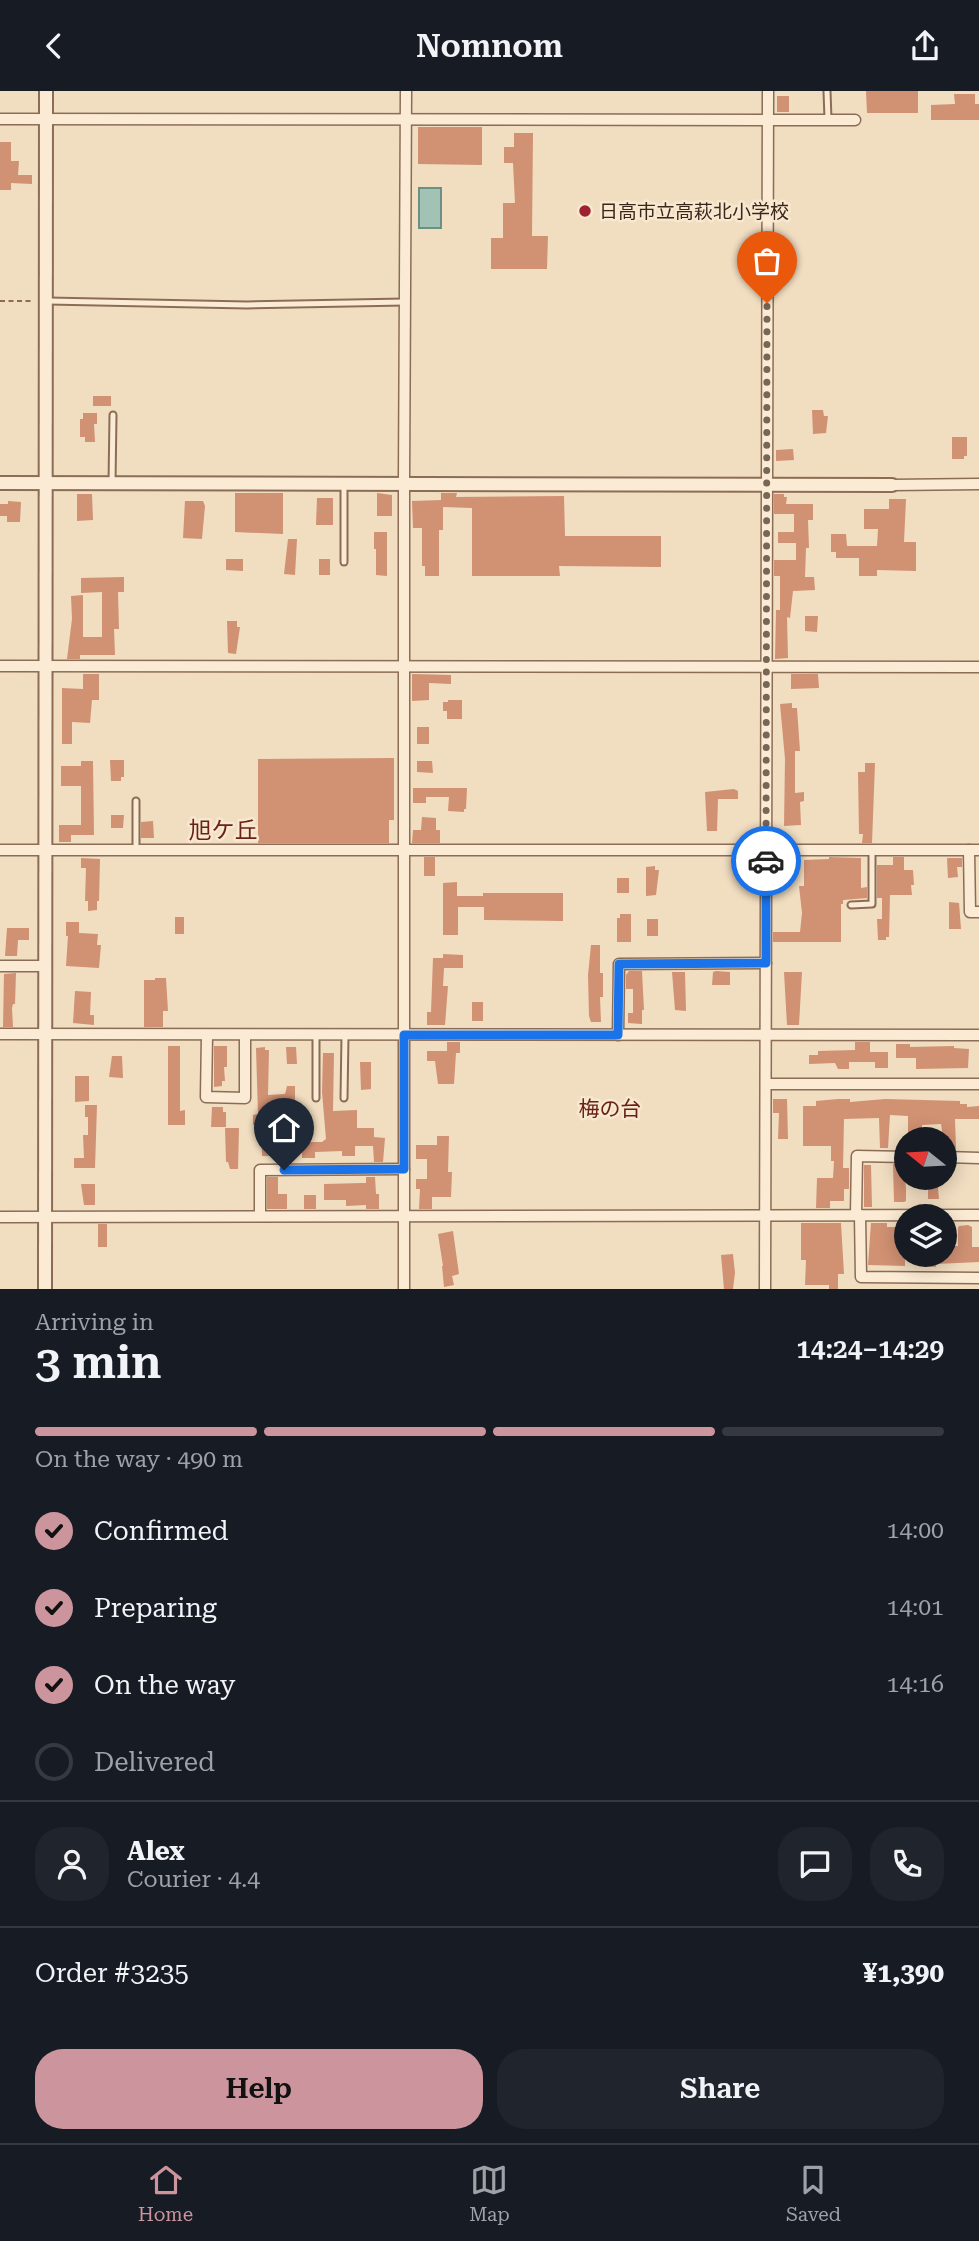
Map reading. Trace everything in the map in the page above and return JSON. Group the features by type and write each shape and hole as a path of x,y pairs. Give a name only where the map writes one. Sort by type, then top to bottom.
{"street":[{"path":"45,1289 46,91"},
{"path":"404,1289 406,91"},
{"path":"765,1289 768,91"},
{"path":"0,120 855,120"},
{"path":"0,483 979,484"},
{"path":"0,666 979,667"},
{"path":"0,850 974,850 970,912 979,912"},
{"path":"618,1035 619,964 766,963"},
{"path":"0,966 46,966"},
{"path":"0,1034 979,1035"},
{"path":"207,1035 206,1097 245,1098 245,1035"},
{"path":"766,1084 979,1084"},
{"path":"894,1157 857,1156 861,1277 979,1278"},
{"path":"957,1157 979,1158"},
{"path":"260,1216 260,1170 404,1169"},
{"path":"0,1217 979,1215"}],"lane":[{"path":"827,91 828,120"},
{"path":"46,301 247,305 405,302"},
{"path":"112,483 113,415"},
{"path":"344,483 344,562"},
{"path":"135,801 136,851"},
{"path":"851,905 872,904 872,849"},
{"path":"316,1035 316,1098"},
{"path":"344,1098 345,1035"}],"path":[{"path":"0,301 46,301"}],"shaded area":[{"path":"419,188 441,188 441,228 419,228"}],"building":[{"path":"866,91 918,91 918,113 867,113"},
{"path":"954,94 975,94 975,104 979,104 979,120 931,120 931,105 955,104"},
{"path":"777,96 789,96 789,112 777,112"},
{"path":"418,127 482,127 482,165 418,164"},
{"path":"514,133 533,133 532,236 548,236 547,269 491,269 491,238 503,238 503,203 515,203 513,163 504,163 504,147 514,147"},
{"path":"0,142 11,142 11,161 19,161 18,175 32,175 32,184 11,183 11,190 0,190"},
{"path":"93,396 111,396 111,406 93,406"},
{"path":"812,410 823,410 824,416 828,416 826,433 813,434"},
{"path":"83,413 97,413 97,424 94,424 95,442 85,442 85,437 80,437 80,419 83,419"},
{"path":"952,437 967,437 967,456 964,456 964,459 952,459"},
{"path":"793,449 794,460 776,461 776,450"},
{"path":"235,493 283,493 283,534 235,532"},
{"path":"377,493 392,495 392,516 377,516"},
{"path":"441,493 457,493 456,497 564,496 565,536 661,536 661,567 559,566 560,576 472,576 472,508 443,507 443,530 439,530 439,576 425,576 425,566 422,566 422,528 413,528 412,501 441,500"},
{"path":"77,494 92,494 93,520 77,521"},
{"path":"774,494 784,494 784,497 787,497 786,504 813,504 813,520 808,520 809,548 806,548 805,577 814,577 815,590 793,591 790,618 787,617 788,658 775,659 780,576 774,576 774,560 796,560 796,543 778,543 778,532 794,532 794,514 774,514"},
{"path":"317,498 333,498 333,525 316,525"},
{"path":"889,499 906,499 904,542 916,542 916,571 877,570 877,576 859,576 859,558 836,558 836,552 831,552 831,534 846,534 847,546 877,546 878,529 864,529 864,509 889,509"},
{"path":"8,501 21,502 20,522 7,522 7,516 0,516 0,504 8,504"},
{"path":"185,501 203,501 205,506 202,539 183,538"},
{"path":"374,532 387,532 387,576 376,575"},
{"path":"288,539 297,539 295,575 284,574"},
{"path":"226,559 243,559 243,571 226,570"},
{"path":"319,559 330,559 330,575 319,575"},
{"path":"124,577 124,592 118,592 119,629 114,629 115,655 80,655 80,659 67,659 72,619 71,596 83,595 83,637 102,637 102,592 81,593 81,578"},
{"path":"805,616 818,616 817,632 805,631"},
{"path":"227,621 237,621 237,627 240,627 236,654 228,653"},
{"path":"83,674 99,674 99,700 92,700 90,723 72,722 72,744 62,744 62,688 83,689"},
{"path":"412,674 451,675 451,684 429,683 429,700 412,701"},
{"path":"791,674 818,674 819,688 791,689"},
{"path":"462,700 462,719 447,719 443,702"},
{"path":"792,703 792,708 797,708 800,751 795,751 795,793 804,792 804,801 800,802 801,825 784,826 785,759 780,704"},
{"path":"417,727 429,727 429,744 417,744"},
{"path":"394,758 394,820 389,820 389,843 258,843 258,759"},
{"path":"110,760 124,760 124,777 121,777 121,781 111,781"},
{"path":"81,761 93,761 94,835 71,835 71,842 59,842 59,825 81,825 81,786 61,786 61,766 81,766"},
{"path":"417,761 432,761 433,773 417,772"},
{"path":"865,763 875,763 872,843 862,843 863,834 859,834 858,772 865,772"},
{"path":"413,788 467,788 466,809 464,812 448,811 449,797 426,797 426,803 413,803"},
{"path":"734,789 738,791 738,799 718,799 717,831 707,831 705,792"},
{"path":"111,815 124,815 123,828 111,828"},
{"path":"422,817 436,818 440,843 412,843 413,830 421,830"},
{"path":"153,821 154,838 141,838 141,822"},
{"path":"424,857 435,857 435,876 424,876"},
{"path":"829,857 861,858 861,888 867,887 867,898 843,900 841,904 841,942 773,942 773,932 800,932 802,913 799,886 804,886 804,860"},
{"path":"893,857 904,857 904,870 913,870 914,885 911,885 912,895 890,895 889,937 886,937 886,940 878,940 877,919 882,919 882,898 877,898 877,865 893,865"},
{"path":"81,858 100,859 97,910 88,911 88,901 85,901 86,868 81,868"},
{"path":"947,858 962,858 962,867 957,867 958,877 948,878"},
{"path":"655,866 655,870 659,870 656,895 646,896 646,867"},
{"path":"617,878 629,878 629,893 617,893"},
{"path":"457,882 457,896 483,896 483,893 563,893 563,921 484,920 484,907 458,907 458,935 443,935 443,883"},
{"path":"949,902 959,903 961,929 949,929"},
{"path":"620,914 631,914 631,942 617,942 617,918 620,918"},
{"path":"175,917 184,917 184,934 175,934"},
{"path":"647,919 658,919 658,936 647,936"},
{"path":"66,922 79,922 79,933 98,934 97,945 101,945 99,968 66,966"},
{"path":"7,928 29,928 29,940 18,940 17,956 5,956"},
{"path":"591,945 600,945 600,973 603,973 601,1022 591,1022 589,1016 588,975"},
{"path":"443,954 463,955 463,968 444,968 443,986 448,986 445,1025 427,1025 427,1012 431,1012 433,958 443,958"},
{"path":"629,971 642,971 642,1024 628,1023 628,1013 633,1013 633,989 626,989 626,975"},
{"path":"672,972 685,972 686,1011 675,1010"},
{"path":"713,972 730,972 730,985 712,985"},
{"path":"784,972 802,972 799,1025 787,1025"},
{"path":"16,973 13,1027 3,1027 4,974"},
{"path":"166,978 168,1011 163,1011 163,1027 144,1027 144,980"},
{"path":"75,991 91,992 90,1015 94,1015 94,1025 73,1023"},
{"path":"472,1002 483,1002 483,1021 472,1021"},
{"path":"447,1042 460,1042 460,1053 456,1053 454,1084 438,1084 435,1061 427,1061 427,1051 447,1051"},
{"path":"855,1042 870,1042 870,1052 888,1052 888,1068 875,1068 875,1062 849,1062 849,1069 838,1069 835,1063 809,1064 809,1055 818,1055 818,1051 855,1050"},
{"path":"896,1044 969,1049 968,1068 916,1069 916,1058 896,1058"},
{"path":"168,1046 180,1046 180,1111 185,1110 185,1125 168,1125"},
{"path":"214,1046 227,1046 227,1067 224,1067 225,1081 222,1081 222,1086 214,1087"},
{"path":"265,1047 265,1050 269,1050 268,1095 285,1094 287,1086 295,1086 295,1108 298,1108 298,1118 295,1118 294,1126 294,1147 272,1148 272,1156 262,1156 261,1125 253,1125 253,1115 258,1114 256,1048"},
{"path":"286,1047 296,1047 297,1064 287,1064"},
{"path":"323,1053 334,1053 333,1111 357,1110 357,1128 374,1128 374,1137 385,1138 383,1162 374,1162 373,1146 355,1146 355,1156 342,1156 342,1151 315,1152 315,1158 302,1158 302,1142 322,1142 326,1139 322,1092"},
{"path":"112,1056 122,1056 123,1078 109,1077"},
{"path":"360,1062 371,1062 371,1089 361,1090"},
{"path":"75,1076 89,1076 89,1101 75,1102"},
{"path":"773,1099 787,1099 788,1139 778,1139 779,1113 773,1113"},
{"path":"816,1101 960,1101 960,1104 967,1104 967,1107 979,1106 979,1119 955,1119 955,1127 941,1127 941,1124 908,1127 908,1116 890,1115 888,1148 880,1148 879,1118 844,1119 843,1168 849,1168 849,1189 844,1189 844,1201 830,1201 830,1208 816,1208 817,1178 833,1178 834,1161 831,1161 831,1146 803,1146 803,1106 816,1106"},
{"path":"85,1105 97,1105 95,1168 74,1168 74,1158 84,1158 83,1135 88,1135"},
{"path":"212,1107 223,1107 223,1112 226,1112 226,1127 211,1127"},
{"path":"225,1128 239,1128 238,1169 230,1169 226,1162"},
{"path":"437,1136 449,1136 448,1172 452,1172 451,1197 432,1197 432,1209 419,1209 420,1189 416,1189 416,1179 427,1179 427,1159 416,1159 416,1145 437,1145"},
{"path":"893,1164 894,1190 906,1190 906,1201 894,1202"},
{"path":"864,1165 871,1165 872,1207 864,1207"},
{"path":"267,1177 278,1177 278,1194 287,1194 287,1209 267,1209"},
{"path":"366,1177 375,1177 379,1209 366,1209 366,1205 346,1206 346,1200 324,1200 324,1184 366,1183"},
{"path":"81,1184 95,1184 95,1205 84,1205"},
{"path":"928,1190 938,1190 939,1199 928,1199"},
{"path":"304,1195 316,1195 316,1209 304,1209"},
{"path":"801,1223 841,1223 844,1274 838,1274 838,1289 829,1289 829,1285 805,1285 806,1260 801,1260"},
{"path":"871,1223 887,1223 887,1227 894,1227 894,1266 868,1265"},
{"path":"98,1224 107,1224 107,1247 98,1247"},
{"path":"959,1226 972,1227 972,1247 979,1247 979,1262 957,1263"},
{"path":"453,1231 459,1274 452,1276 454,1285 444,1287 438,1234"},
{"path":"733,1254 733,1289 724,1289 721,1255"}],"way so far":[{"path":"766,861 767,303"}],"place":[{"name":"日高市立高萩北小学校","path":"585,211"}],"district":[{"name":"旭ケ丘","path":"223,830"},
{"name":"梅の台","path":"610,1109"}],"route":[{"path":"284,1170 404,1169 404,1035 618,1035 619,964 766,963 766,861"}]}
